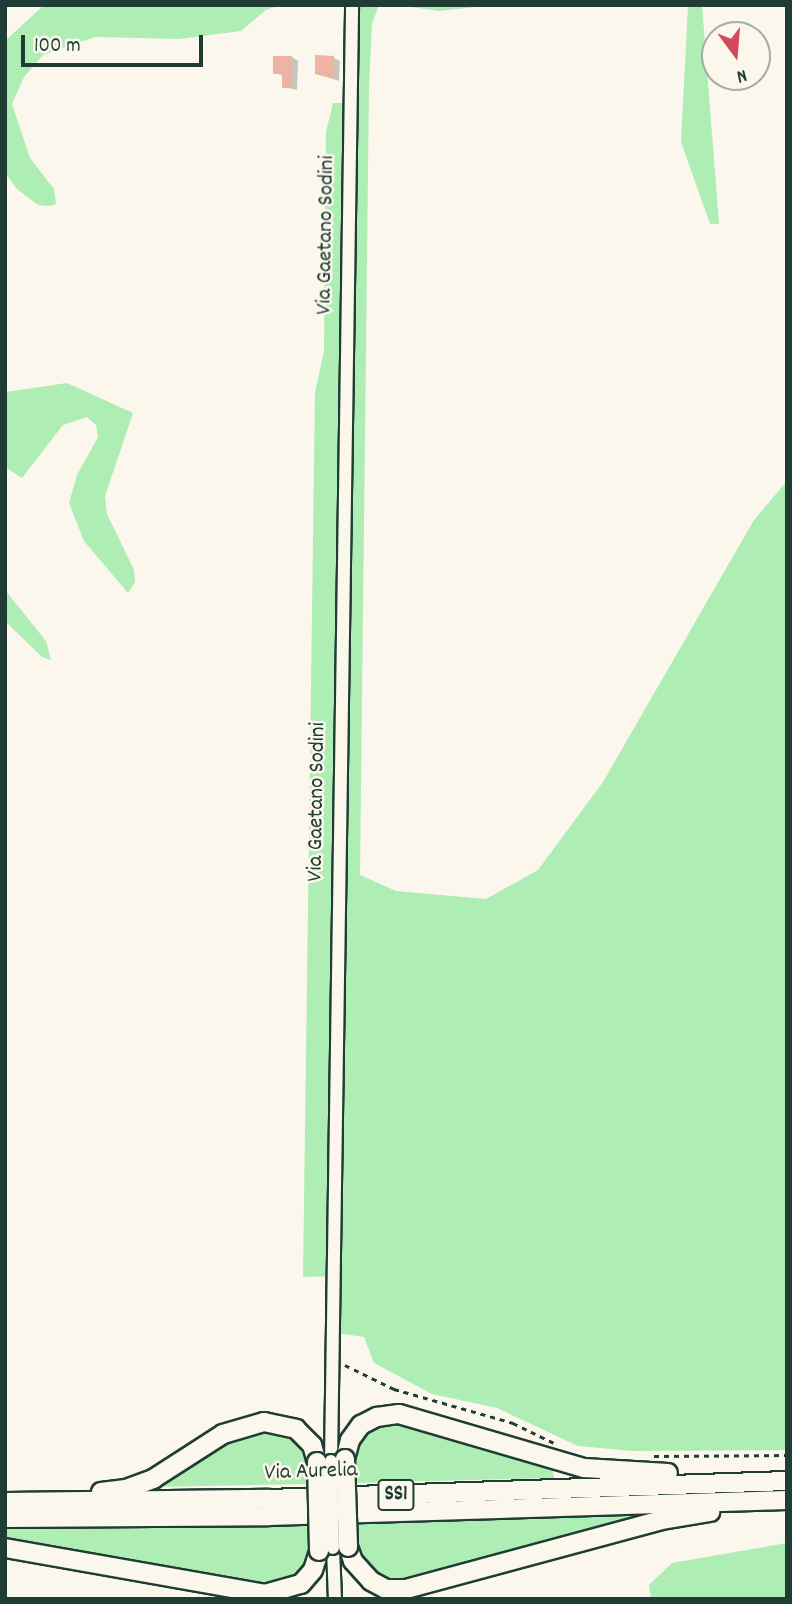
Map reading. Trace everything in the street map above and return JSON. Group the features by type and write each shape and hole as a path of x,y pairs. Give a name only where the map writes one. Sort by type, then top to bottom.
{"highway":[{"path":"5,1548 265,1594 300,1584 333,1549 331,1461 362,1425 380,1416 399,1414 584,1468 632,1474 787,1471"},
{"path":"5,1493 126,1489 164,1473 223,1434 264,1422 296,1429 331,1461 333,1549"},
{"name":"Via Aurelia","path":"5,1502 283,1499 787,1481"},
{"name":"Via Aurelia","path":"5,1518 787,1500"},
{"path":"333,1549 353,1561 371,1581 386,1589 405,1589 661,1520 695,1513 787,1509"}],"street":[{"name":"Via Gaetano Sodini","path":"331,1461 352,5"},
{"path":"333,1549 335,1599"}],"path":[{"path":"332,1364 350,1365 394,1390 513,1423 558,1445"},
{"path":"645,1456 787,1455"}],"green space":[{"path":"44,5 281,5 266,10 241,31 179,39 95,37 43,55 24,77 12,104 30,158 54,189 56,204 49,206 38,205 17,189 5,173 5,41"},
{"path":"346,5 379,5 372,24 369,86 360,875 396,891 486,899 538,870 603,782 754,520 787,481 787,1450 633,1451 578,1446 497,1408 432,1394 374,1363 364,1337 336,1333 336,1276 303,1277 315,392 324,351 326,132 333,103 347,103"},
{"path":"397,5 494,5 439,11"},
{"path":"688,5 702,5 701,91 709,91 719,224 710,224 681,142"},
{"path":"67,383 133,413 105,496 107,514 134,570 135,582 128,593 84,541 69,503 77,475 98,437 96,425 87,417 63,425 22,478 5,467 5,392"},
{"path":"5,590 46,641 51,660 42,657 5,621"},
{"path":"395,1422 553,1470 554,1478 354,1483 352,1457 361,1438 374,1427"},
{"path":"257,1428 291,1434 311,1456 313,1484 153,1487 223,1438"},
{"path":"658,1514 412,1583 380,1581 358,1559 355,1524"},
{"path":"313,1523 315,1553 303,1576 275,1589 5,1542 5,1528"},
{"path":"787,1543 787,1599 651,1599 649,1585 672,1563"}],"building":[{"path":"315,55 334,56 334,79 315,74"},
{"path":"273,56 292,56 292,88 282,88 282,74 273,74"}]}
